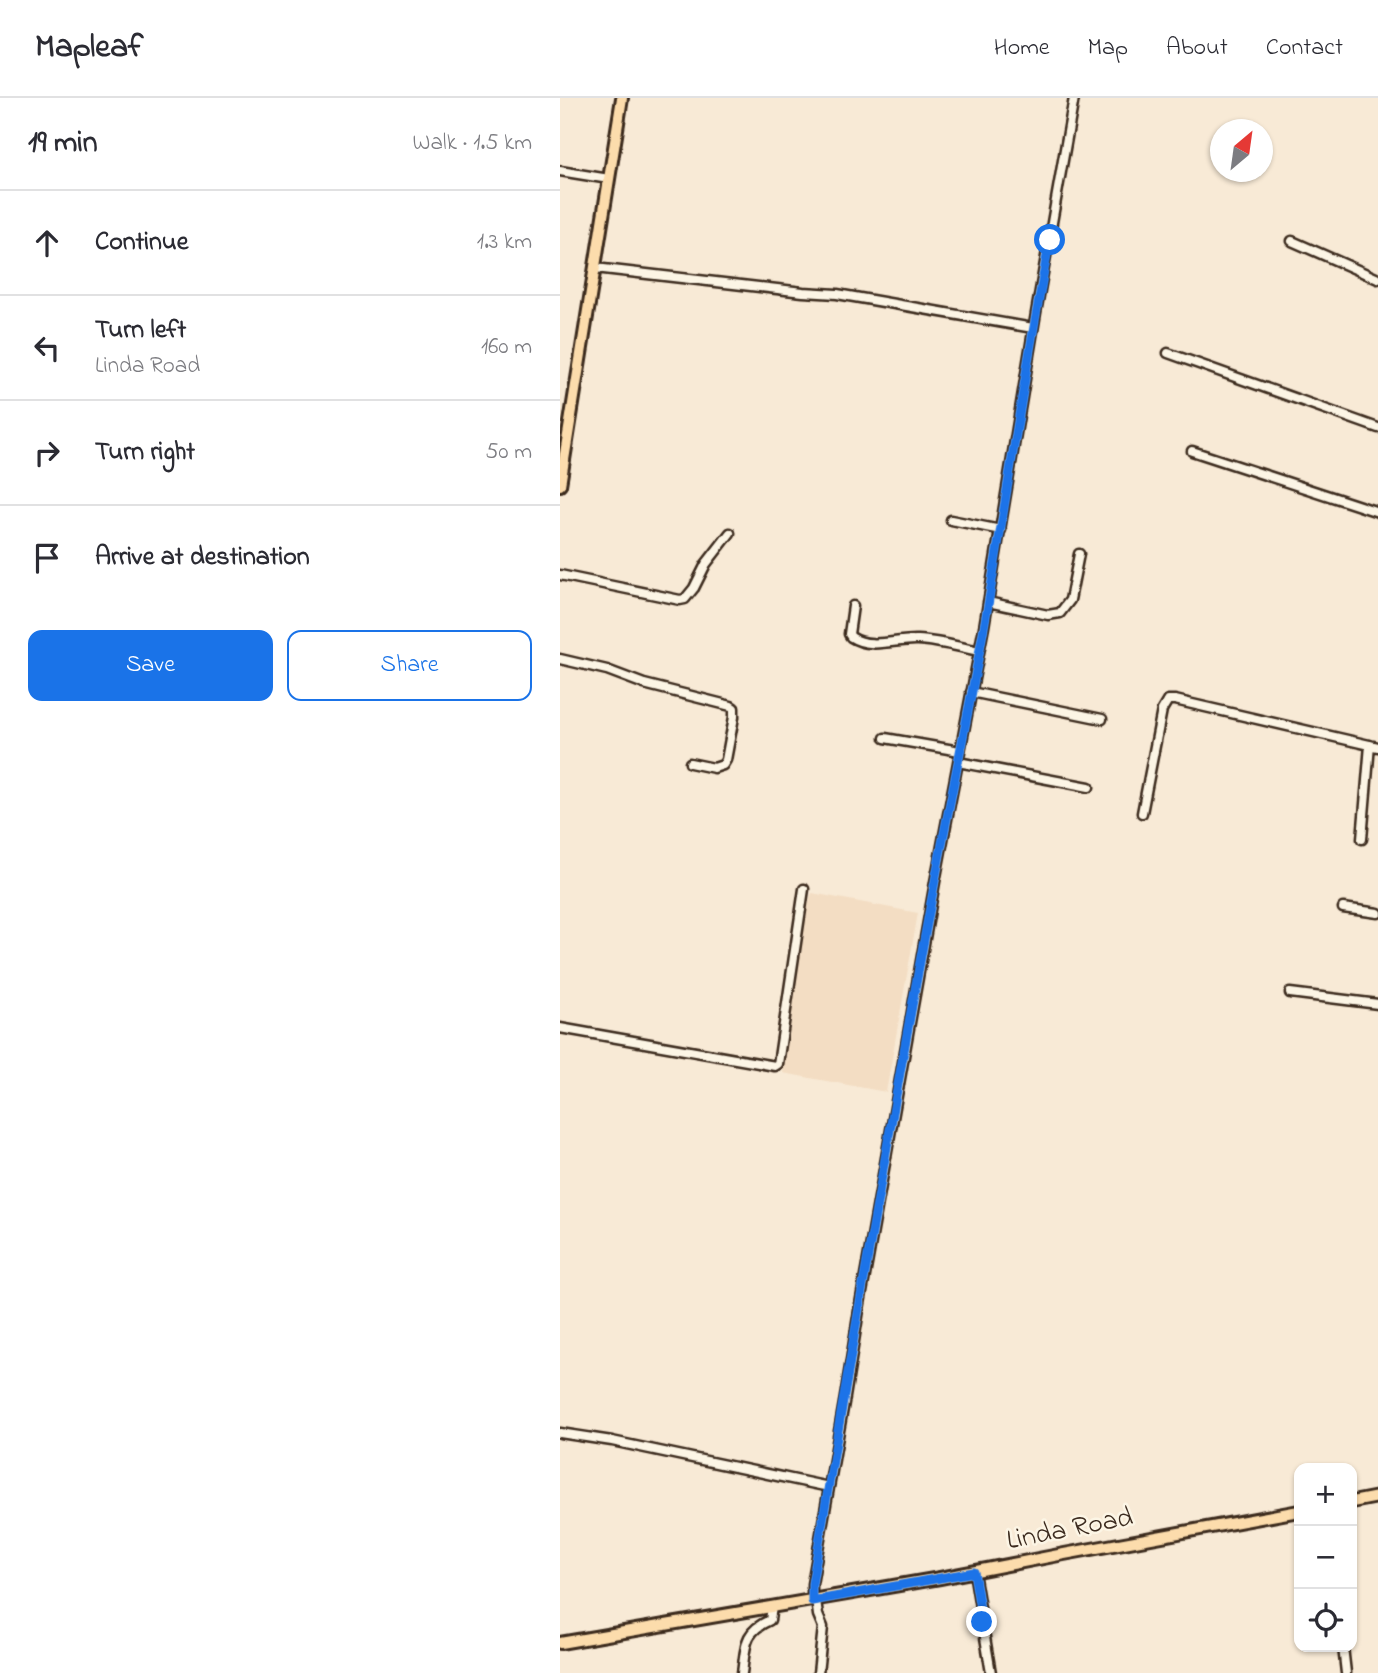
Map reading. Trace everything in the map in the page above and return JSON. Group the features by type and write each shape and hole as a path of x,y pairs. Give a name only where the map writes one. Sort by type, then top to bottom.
{"main road":[{"path":"560,485 622,98"},
{"path":"1357,1501 1378,1497"},
{"name":"Linda Road","path":"560,1643 814,1601 1294,1512"}],"street":[{"path":"818,1673 823,1627 814,1601 812,1584 935,882 1001,530 1033,328 1074,98"},
{"path":"560,171 609,179"},
{"path":"1293,241 1378,279"},
{"path":"595,268 837,294 1033,328"},
{"path":"1168,353 1378,428"},
{"path":"1192,451 1378,512"},
{"path":"950,520 1001,530"},
{"path":"560,575 685,599 730,533"},
{"path":"988,602 1048,615 1060,613 1070,600 1079,554"},
{"path":"853,606 849,634 860,642 892,643 918,640 979,651"},
{"path":"560,659 731,706 735,711 723,765 714,768 690,763"},
{"path":"971,692 1102,719"},
{"path":"1142,813 1162,710 1168,700 1175,700 1374,746 1362,839"},
{"path":"885,738 960,751"},
{"path":"958,762 1089,787"},
{"path":"560,1028 775,1066 778,1064 804,889"},
{"path":"1343,908 1378,914"},
{"path":"1290,993 1378,1004"},
{"path":"560,1433 611,1441 829,1487"},
{"path":"974,1572 991,1673"},
{"path":"742,1673 747,1639 758,1626 770,1620 772,1607"},
{"path":"1344,1652 1346,1673"}],"shaded area":[{"path":"812,893 918,913 886,1092 783,1073 801,926"}],"route":[{"path":"982,1622 974,1572 812,1601 812,1584 1050,240"}]}
